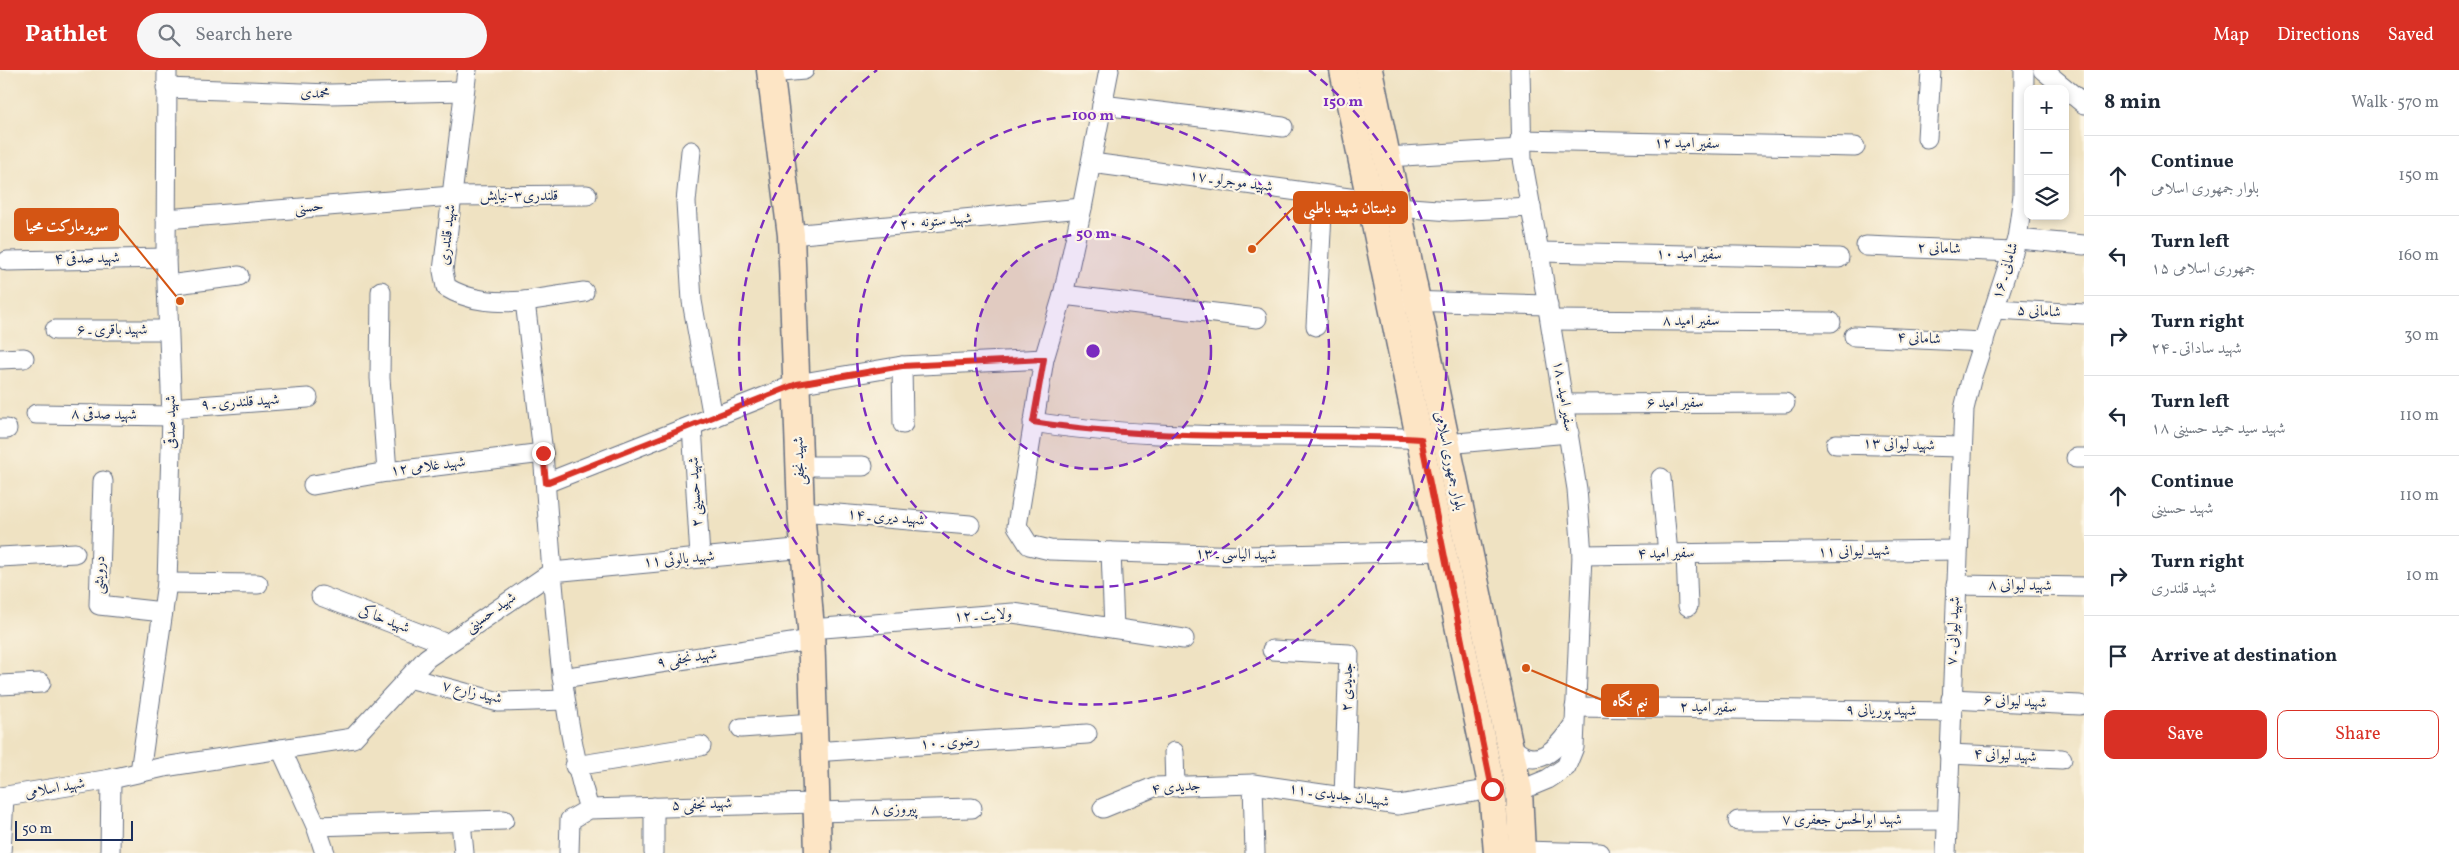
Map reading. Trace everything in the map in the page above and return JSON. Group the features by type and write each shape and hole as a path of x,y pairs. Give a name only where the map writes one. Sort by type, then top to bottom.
{"main road":[{"name":"بلوار جمهوری اسلامی","path":"1343,70 1371,201 1404,301 1446,444 1488,648 1485,683 1497,853"},
{"name":"بلوار جمهوری اسلامی","path":"1369,70 1397,207 1404,301 1421,439 1443,552 1485,683 1508,742 1519,791 1522,852"},
{"name":"شهید نجفی","path":"770,72 790,235 802,511 811,635 818,853"}],"street":[{"name":"شهید قلندری","path":"467,70 443,271 446,287 459,295 480,300 525,301"},
{"path":"770,72 804,70"},
{"path":"1109,70 1092,163 1063,294 1044,359 1033,422 1084,430 1158,436 1260,438 1344,435 1421,439"},
{"name":"سفیر امید ـ ۱۸","path":"1519,791 1548,779 1566,767 1574,748 1582,555 1577,489 1521,145 1520,70"},
{"path":"1927,138 1930,70"},
{"name":"شامانی ـ ۱۶","path":"1964,409 2014,245 2023,195 2024,70"},
{"path":"2043,70 2084,104"},
{"name":"محمدی","path":"166,79 330,94 464,91"},
{"name":"شهید صدقی","path":"140,772 167,583 172,412 166,258 166,79"},
{"path":"1102,105 1283,127"},
{"name":"سفیر امید ۱۲","path":"1387,157 1454,153 1521,145 1855,147"},
{"path":"691,151 686,202 692,301 712,418"},
{"name":"شهید موجرلو ـ ۱۷","path":"1092,163 1371,201"},
{"name":"قلندری۳-نیایش","path":"452,196 587,195"},
{"path":"1316,326 1323,195"},
{"name":"حسنی","path":"166,219 452,196"},
{"path":"1397,207 1462,210 1531,207"},
{"name":"شهید ستونه ۲۰","path":"790,235 1082,208"},
{"name":"شامانی ۲","path":"1866,246 2084,245"},
{"name":"سفیر امید ۱۰","path":"1539,252 1839,258"},
{"name":"شهید صدقی ۴","path":"7,261 166,258"},
{"path":"168,285 239,276"},
{"path":"381,291 380,378 387,472"},
{"path":"569,853 570,820 589,809 575,766 562,678 546,483 525,301 584,292"},
{"path":"1063,294 1258,318"},
{"name":"سفیر امید ۸","path":"1404,301 1482,302 1549,313 1831,322"},
{"name":"شامانی ۵","path":"1994,310 2084,314"},
{"name":"شهید باقری ـ ۶","path":"55,330 168,330"},
{"name":"شامانی ۴","path":"1854,336 1984,342"},
{"path":"0,359 24,358"},
{"path":"546,483 797,384 902,366 1044,359"},
{"path":"902,366 903,424"},
{"name":"شهید قلندری ـ ۹","path":"172,412 308,398"},
{"name":"سفیر امید ۶","path":"1564,404 1785,403"},
{"name":"شهید لیوانی ـ ۷","path":"1946,853 1964,409"},
{"name":"شهید صدقی ۸","path":"36,414 172,412"},
{"name":"شهید الیاسی ـ ۱۳","path":"1033,422 1017,526 1029,546 1050,550 1244,556 1443,552"},
{"name":"شهید حسینی ۲","path":"692,426 700,558"},
{"path":"1446,444 1568,434"},
{"name":"شهید لیوانی ۱۳","path":"1836,444 1962,447"},
{"name":"شهید غلامی ۱۲","path":"313,485 387,472 543,453"},
{"path":"800,466 863,466"},
{"path":"1662,478 1688,606"},
{"name":"درویشی","path":"103,481 99,605 163,612"},
{"name":"شهید دیری ـ ۱۴","path":"802,511 970,525"},
{"name":"شهید بالوئی ۱۱","path":"552,572 806,548"},
{"name":"شهید لیوانی ۱۱","path":"1750,554 1957,550"},
{"path":"0,557 75,552"},
{"path":"1111,552 1114,628"},
{"name":"سفیر امید ۴","path":"1582,555 1750,554"},
{"name":"شهید حسینی","path":"111,779 140,772 354,738 427,658 552,572"},
{"path":"167,583 258,584"},
{"name":"شهید لیوانی ۸","path":"1956,586 2084,587"},
{"name":"شهید خاکی","path":"322,596 448,644"},
{"name":"ولایت ـ ۱۲","path":"811,635 1013,613 1184,639"},
{"name":"شهید نجفی ۹","path":"562,678 811,635"},
{"name":"جدیدی ۲","path":"1272,650 1349,654 1344,797"},
{"name":"شهید زارع ۷","path":"409,678 499,702 565,700"},
{"path":"0,685 41,683"},
{"name":"شهید لیوانی ۶","path":"1951,705 2080,705"},
{"name":"شهید پوریانی ۹","path":"1812,709 1951,705"},
{"name":"سفیر امید ۲","path":"1575,716 1812,709"},
{"path":"1508,742 1521,755 1535,757 1548,754 1560,746 1575,716"},
{"path":"741,728 813,723"},
{"name":"رضوی ـ ۱۰","path":"814,752 1087,734"},
{"path":"575,766 701,746"},
{"path":"281,749 316,826 325,853"},
{"path":"1174,752 1175,787"},
{"name":"شهید لیوانی ۴","path":"1949,754 2062,759"},
{"path":"110,853 111,779"},
{"name":"شهید اسلامی","path":"2,797 111,779"},
{"path":"1253,784 1255,853"},
{"name":"شهیدان جدیدی ـ ۱۱","path":"1253,784 1398,804 1492,789"},
{"name":"جدیدی ۴","path":"1103,808 1154,787 1253,784"},
{"path":"1,853 2,797"},
{"path":"654,807 654,853"},
{"name":"شهید نجفی ۵","path":"589,809 816,807"},
{"name":"پیروزی ۸","path":"816,807 972,808"},
{"path":"316,826 504,820"},
{"name":"شهید ابوالحسن جعفری ۷","path":"1738,821 1946,820"},
{"path":"461,822 464,853"},
{"path":"1522,852 1600,853"}],"place":[{"name":"دبستان شهید باطبی","path":"1252,249"},
{"name":"سوپرمارکت محیا","path":"180,301"},
{"name":"نیم نگاه","path":"1526,668"}],"route":[{"path":"543,453 546,483 797,384 902,366 1044,359 1033,422 1084,430 1158,436 1260,438 1344,435 1421,439 1492,789"}]}
